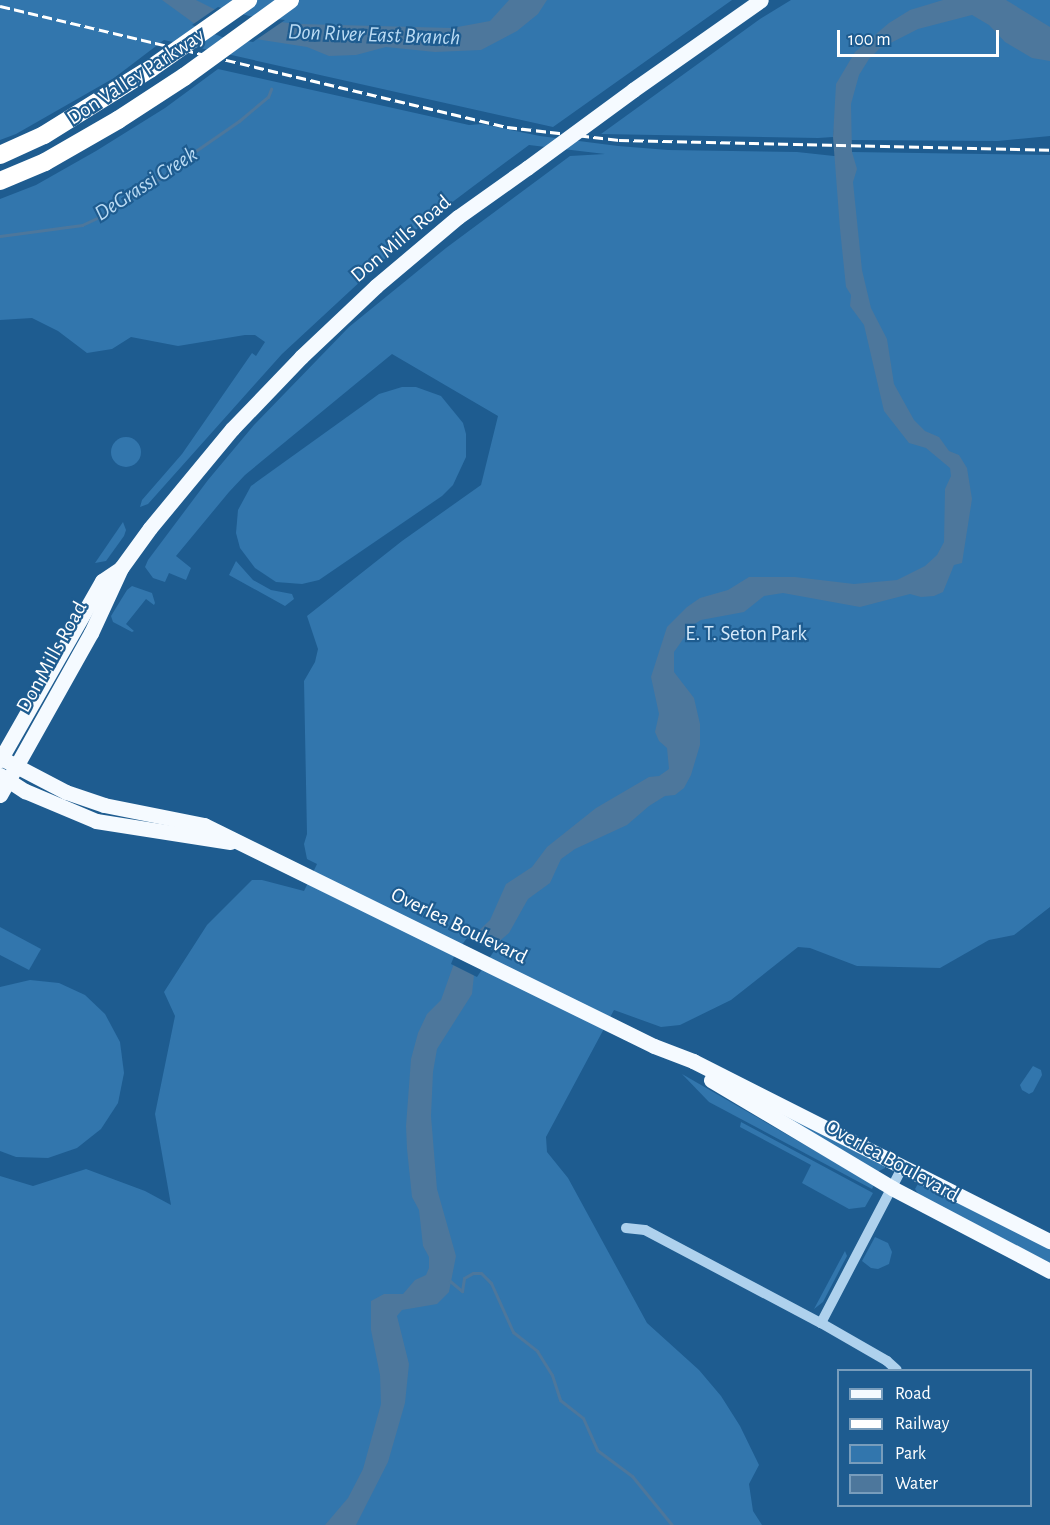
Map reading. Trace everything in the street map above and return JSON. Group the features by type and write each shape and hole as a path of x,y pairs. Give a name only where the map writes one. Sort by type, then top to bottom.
{"highway":[{"name":"Don Valley Parkway","path":"0,154 44,135 150,69 248,0"},
{"name":"Don Valley Parkway","path":"0,181 45,162 118,120 184,77 290,0"}],"main road":[{"name":"Don Mills Road","path":"0,795 4,777 15,766 91,633 121,568 159,516 232,429 301,357 376,286 422,248 633,90 760,0"},
{"name":"Don Mills Road","path":"0,758 102,580 121,568"},
{"name":"Overlea Boulevard","path":"0,758 66,792 104,805 204,825 310,876 654,1046 892,1188 1050,1271"},
{"name":"Overlea Boulevard","path":"4,777 57,806 96,821 244,844"},
{"name":"Overlea Boulevard","path":"654,1046 693,1061 1050,1241"}],"street":[{"path":"821,1323 903,1166"},
{"path":"626,1228 645,1230 821,1323 887,1361 895,1369"}],"green space":[{"path":"0,0 732,0 553,127 164,40 114,78 16,134 0,140"},
{"path":"791,0 1050,0 1050,136 998,141 851,140 851,127 834,128 833,137 818,138 601,134 760,19"},
{"name":"E. T. Seton Park","path":"218,69 469,125 482,124 540,136 618,146 668,150 797,152 834,156 852,152 1050,155 1050,907 1014,935 989,940 940,968 857,966 810,948 798,947 731,1000 680,1025 661,1027 614,1010 546,1137 547,1152 568,1178 647,1323 699,1370 721,1396 740,1426 759,1465 749,1484 753,1511 762,1525 0,1525 0,1176 33,1186 86,1169 145,1191 171,1205 155,1114 175,1016 164,992 207,925 252,880 262,880 304,891 317,864 307,859 304,844 307,834 304,681 315,662 318,649 307,616 402,541 481,485 498,416 392,354 245,475 229,492 176,556 191,568 186,580 169,573 165,582 153,578 145,567 148,560 208,480 254,425 349,327 446,248 570,156 605,154 529,145 418,228 282,354 148,504 140,507 142,500 182,454 252,353 256,356 265,342 255,335 245,335 178,346 131,337 112,349 87,353 58,331 32,318 0,320 0,199 36,185 96,151 165,108"},
{"path":"402,387 416,387 441,396 463,423 466,434 466,457 453,485 442,496 319,580 302,584 276,582 255,568 240,548 236,533 238,510 251,486 379,394"},
{"path":"126,437 136,442 141,452 136,462 126,467 116,462 111,452 116,442"},
{"path":"123,522 126,530 124,536 106,561 95,563"},
{"path":"236,561 253,580 271,590 292,594 294,599 285,606 229,575"},
{"path":"132,586 152,593 155,603 154,605 146,599 126,624 134,631 132,632 113,622 111,616 127,590"},
{"path":"0,927 41,949 29,970 0,955"},
{"path":"30,980 59,983 85,995 105,1014 120,1042 124,1073 118,1103 101,1129 77,1148 48,1158 16,1157 0,1151 0,987"},
{"path":"1033,1066 1041,1070 1042,1075 1033,1092 1029,1094 1022,1090 1020,1085"},
{"path":"682,1074 871,1183 874,1185 872,1189 709,1102"},
{"path":"754,1098 886,1164 885,1168 877,1172"},
{"path":"741,1122 873,1193 865,1207 849,1209 802,1183 811,1165 740,1127"},
{"path":"919,1182 1050,1247 1050,1263 919,1195 915,1189"},
{"path":"875,1237 888,1243 892,1252 889,1264 878,1269 871,1268 862,1261"},
{"path":"845,1251 847,1256 823,1302 814,1309"}],"water":[{"name":"Don River East Branch","path":"162,0 196,0 214,9 248,19 300,24 452,28 490,21 509,0 547,0 538,14 517,31 481,50 435,52 386,47 356,55 329,56 307,47 223,34 195,24"},
{"path":"943,0 1006,0 1050,27 1050,61 1032,58 1005,42 989,25 972,15 918,29 879,49 869,59 859,75 851,104 852,152 857,169 853,182 862,270 871,308 887,339 894,384 914,420 925,431 939,437 949,451 959,455 967,468 972,499 962,563 954,565 943,592 934,596 921,597 910,594 860,607 783,593 764,596 744,612 701,620 693,625 674,652 674,672 694,698 700,724 700,745 691,775 684,788 675,795 665,796 649,806 627,825 575,849 561,859 550,883 528,899 509,933 490,949 474,975 472,994 437,1049 433,1072 431,1116 437,1189 456,1256 449,1292 437,1304 402,1310 397,1316 409,1364 405,1403 388,1462 356,1525 325,1525 348,1498 363,1469 381,1404 380,1375 371,1330 371,1301 384,1294 403,1294 415,1280 426,1275 429,1268 429,1257 423,1246 419,1210 412,1197 407,1149 406,1126 411,1059 418,1033 427,1014 441,1000 457,955 490,920 506,884 532,867 547,847 596,808 649,777 659,776 669,769 667,748 659,741 655,732 659,714 651,677 667,627 687,607 700,598 728,590 749,577 795,577 854,584 897,580 925,566 937,555 944,542 945,489 951,476 950,468 926,448 909,443 884,411 864,325 850,306 851,295 846,287 840,229 833,137 836,84 855,52 889,23 910,10"}],"pier":[{"path":"218,7 249,16 285,20 253,42 222,37 192,25"},
{"path":"467,938 494,951 477,977 451,964 455,954"}],"waterway":[{"name":"DeGrassi Creek","path":"0,236 82,225 116,209 135,194 144,191 148,184 164,177 171,168 239,121 268,97 271,89"},
{"path":"450,1281 462,1291 464,1278 473,1273 481,1273 491,1283 513,1332 537,1351 552,1375 560,1400 583,1418 597,1450 632,1476 672,1525"}],"railway":[{"path":"0,6 507,127 619,140 1050,150"}]}
